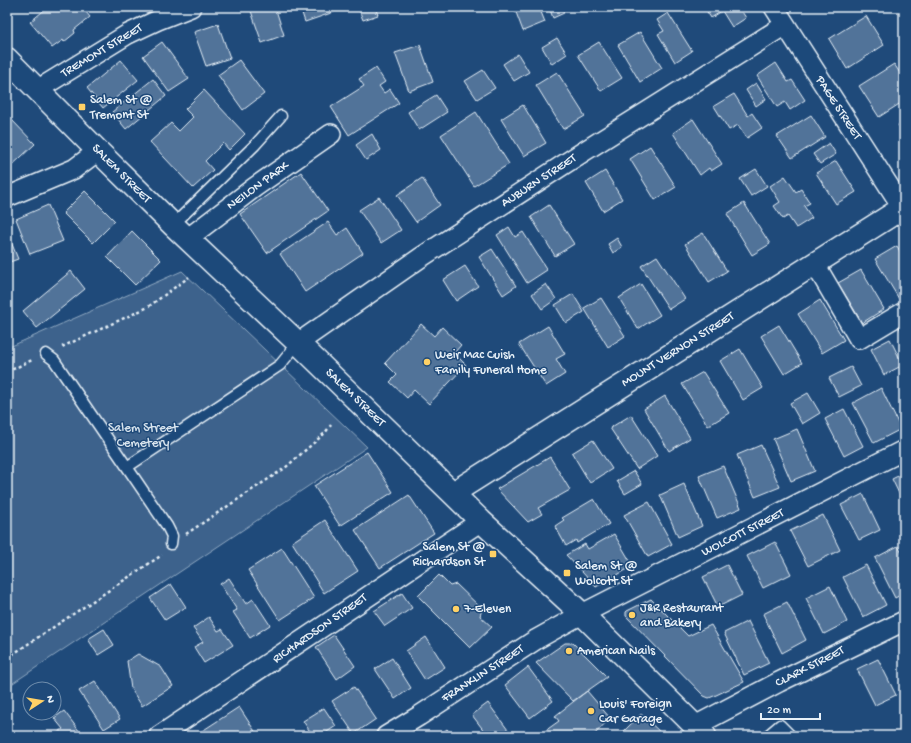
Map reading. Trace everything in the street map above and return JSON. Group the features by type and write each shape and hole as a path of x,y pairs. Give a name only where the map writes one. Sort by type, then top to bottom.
{"main road":[{"name":"SALEM STREET","path":"7,59 180,232 298,343 481,521 582,614 700,731"},
{"name":"MOUNT VERNON STREET","path":"453,493 903,208"}],"street":[{"name":"TREMONT STREET","path":"37,90 128,34 191,7"},
{"name":"PAGE STREET","path":"774,7 903,208"},
{"name":"AUBURN STREET","path":"298,343 420,258 583,152 785,25"},
{"name":"NEILON PARK","path":"180,232 255,187 331,134"},
{"path":"7,197 74,169 98,151"},
{"path":"815,264 859,339 904,312"},
{"name":"WOLCOTT STREET","path":"582,614 904,450"},
{"name":"RICHARDSON STREET","path":"159,736 279,658 371,593 481,521"},
{"name":"FRANKLIN STREET","path":"386,736 537,639 582,614"},
{"name":"CLARK STREET","path":"700,731 779,682 904,621"}],"lane":[{"path":"180,232 281,116"},
{"path":"127,467 280,365 298,343"},
{"path":"46,354 54,360 167,526 172,536 171,544"},
{"path":"767,736 780,725 791,736"}],"path":[{"path":"7,372 148,307 188,277"},
{"path":"7,658 167,552 171,544 285,468 326,433 331,425"}],"green space":[{"name":"Salem Street Cemetery","path":"182,271 367,447 7,687 7,348"}],"building":[{"path":"48,7 82,7 90,17 74,30 75,33 64,42 63,40 52,48 30,22"},
{"path":"261,7 275,7 284,35 262,43 251,11"},
{"path":"300,7 332,7 334,12 305,22"},
{"path":"358,7 375,7 378,15 363,20"},
{"path":"514,7 539,7 545,22 523,31"},
{"path":"549,7 562,7 564,13 553,18"},
{"path":"595,7 606,7 598,12"},
{"path":"704,7 739,7 746,18 732,27 722,11 711,18"},
{"path":"668,13 692,51 675,62 658,34 664,31 657,20"},
{"path":"866,16 884,45 847,69 829,39"},
{"path":"218,24 230,58 206,66 194,32"},
{"path":"640,32 662,68 640,82 618,45"},
{"path":"557,38 567,54 552,64 542,47"},
{"path":"162,42 189,79 169,92 143,56"},
{"path":"599,42 622,78 601,91 578,55"},
{"path":"420,45 433,82 409,91 395,53"},
{"path":"518,54 529,72 514,81 503,64"},
{"path":"121,60 138,80 103,108 87,88"},
{"path":"239,60 264,94 243,110 218,75"},
{"path":"776,63 788,82 792,80 805,100 790,110 785,102 777,107 757,76"},
{"path":"894,64 904,79 904,101 879,117 859,86"},
{"path":"376,68 385,82 379,86 384,93 390,89 399,103 349,135 331,107 364,86 359,79"},
{"path":"483,70 495,88 477,99 465,81"},
{"path":"557,72 585,116 563,129 536,85"},
{"path":"153,79 166,96 126,129 112,112"},
{"path":"756,83 766,99 756,106 746,90"},
{"path":"204,90 245,134 229,150 223,143 205,161 213,170 193,188 150,142 171,123 179,131 193,117 185,109"},
{"path":"734,94 748,116 752,113 762,128 747,138 738,125 729,130 714,106"},
{"path":"436,95 447,112 419,130 408,112"},
{"path":"523,105 546,143 524,156 501,119"},
{"path":"476,112 509,164 474,186 441,135"},
{"path":"811,115 825,137 792,158 777,136"},
{"path":"11,119 35,144 7,170 7,123"},
{"path":"693,119 722,164 711,171 709,168 700,175 673,133"},
{"path":"904,121 904,132 903,132 898,125"},
{"path":"372,134 381,150 366,160 356,145"},
{"path":"829,143 836,154 820,164 813,154"},
{"path":"650,146 676,187 655,200 630,159"},
{"path":"836,161 856,192 836,204 816,173"},
{"path":"756,169 767,186 751,196 740,179"},
{"path":"605,171 622,199 603,211 586,183"},
{"path":"301,172 328,211 267,253 240,214"},
{"path":"785,176 796,192 801,189 810,203 804,206 812,218 796,228 788,216 783,219 774,206 780,202 770,186"},
{"path":"422,178 440,205 416,222 397,195"},
{"path":"85,191 115,221 93,243 63,213"},
{"path":"379,197 401,230 381,243 359,210"},
{"path":"744,203 770,244 752,255 727,214"},
{"path":"48,205 63,241 30,254 16,219"},
{"path":"549,205 574,244 555,256 531,217"},
{"path":"328,222 337,235 347,228 363,253 305,292 280,254"},
{"path":"509,227 515,237 523,232 547,270 527,283 497,235"},
{"path":"132,231 161,260 135,285 107,257"},
{"path":"7,232 18,259 7,263"},
{"path":"703,233 727,271 709,282 685,244"},
{"path":"617,238 622,247 613,253 608,244"},
{"path":"897,246 904,258 904,296 899,299 875,259"},
{"path":"492,249 516,286 503,295 479,257"},
{"path":"657,256 685,299 669,309 641,266"},
{"path":"465,266 478,286 456,301 443,280"},
{"path":"861,270 884,309 862,323 838,283"},
{"path":"71,271 85,289 37,328 23,311"},
{"path":"546,284 556,299 542,309 532,294"},
{"path":"641,284 660,315 638,329 619,298"},
{"path":"573,294 584,312 566,323 555,305"},
{"path":"601,298 625,336 608,347 584,308"},
{"path":"820,300 844,340 822,353 798,314"},
{"path":"904,321 904,336 898,325"},
{"path":"421,324 434,336 442,327 461,345 454,353 466,365 429,404 414,390 407,398 390,382 397,375 385,363"},
{"path":"779,325 802,363 784,374 761,336"},
{"path":"548,326 565,354 556,359 565,374 546,386 519,344"},
{"path":"890,339 903,365 884,375 871,349"},
{"path":"740,349 763,388 743,400 720,361"},
{"path":"851,367 861,386 839,397 829,378"},
{"path":"703,372 729,413 708,426 682,384"},
{"path":"881,388 901,429 874,443 853,403"},
{"path":"808,393 820,413 802,424 790,403"},
{"path":"665,396 690,438 669,451 644,409"},
{"path":"844,409 863,446 844,456 825,419"},
{"path":"631,415 657,456 637,469 610,428"},
{"path":"797,429 815,471 791,481 773,439"},
{"path":"593,440 612,469 590,483 572,453"},
{"path":"761,445 780,487 755,497 737,455"},
{"path":"367,452 393,492 340,526 314,486"},
{"path":"550,457 570,490 538,508 542,514 528,522 497,489"},
{"path":"723,466 741,508 717,518 699,476"},
{"path":"634,471 642,484 625,494 617,481"},
{"path":"904,473 904,504 892,479"},
{"path":"684,484 702,526 678,537 660,495"},
{"path":"863,494 880,530 859,540 841,505"},
{"path":"409,495 434,533 380,568 355,530"},
{"path":"594,499 609,524 577,543 576,540 566,546 555,526 564,520 562,518"},
{"path":"649,502 672,544 648,557 624,515"},
{"path":"823,515 840,550 808,566 790,531"},
{"path":"325,520 358,571 324,593 292,542"},
{"path":"614,534 633,566 596,587 566,555 585,544 588,549"},
{"path":"775,542 791,574 763,588 747,556"},
{"path":"898,546 904,557 904,593 895,598 875,558"},
{"path":"282,548 314,598 280,620 248,570"},
{"path":"727,565 742,595 718,607 703,577"},
{"path":"866,565 886,605 863,617 843,577"},
{"path":"439,575 450,586 456,584 482,609 480,616 492,627 470,648 418,596"},
{"path":"229,578 246,604 253,599 270,625 250,638 233,612 237,610 220,584"},
{"path":"171,584 186,607 165,620 150,598"},
{"path":"830,586 847,622 824,634 806,598"},
{"path":"402,593 412,608 385,626 374,611"},
{"path":"651,599 688,636 711,625 744,682 709,698 704,696 626,616 627,611"},
{"path":"787,602 806,640 782,653 763,614"},
{"path":"209,617 218,631 222,629 233,645 204,663 194,647 203,642 193,628"},
{"path":"748,621 769,663 744,675 724,633"},
{"path":"104,629 114,645 98,655 88,639"},
{"path":"334,635 355,666 337,679 316,647"},
{"path":"426,637 445,667 425,680 406,651"},
{"path":"565,643 573,643 607,677 573,701 536,663"},
{"path":"138,654 161,667 173,686 142,706 131,689 127,661"},
{"path":"392,658 411,688 395,699 375,669"},
{"path":"878,659 896,695 875,705 857,669"},
{"path":"528,667 553,701 530,718 505,685"},
{"path":"95,681 120,719 104,729 79,691"},
{"path":"354,687 376,719 354,734 332,701"},
{"path":"587,691 610,718 593,736 538,736 559,721 555,716"},
{"path":"488,703 508,730 499,736 488,736 472,715"},
{"path":"239,707 258,736 201,736 199,733"},
{"path":"324,708 336,726 321,736 313,736 303,721"},
{"path":"64,711 83,736 57,736 56,734 63,729 56,721 62,721 62,712"},
{"path":"641,714 662,734 661,736 619,736"},
{"path":"447,729 453,736 438,736"},
{"path":"828,731 833,736 823,736"}],"place":[{"name":"Salem St @ Tremont St","path":"82,107"},
{"name":"Weir Mac Cuish Family Funeral Home","path":"427,362"},
{"name":"Salem St @ Richardson St","path":"493,554"},
{"name":"Salem St @ Wolcott St","path":"567,573"},
{"name":"7-Eleven","path":"456,609"},
{"name":"J&R Restaurant and Bakery","path":"632,615"},
{"name":"American Nails","path":"569,651"},
{"name":"Louis' Foreign Car Garage","path":"591,711"}]}
